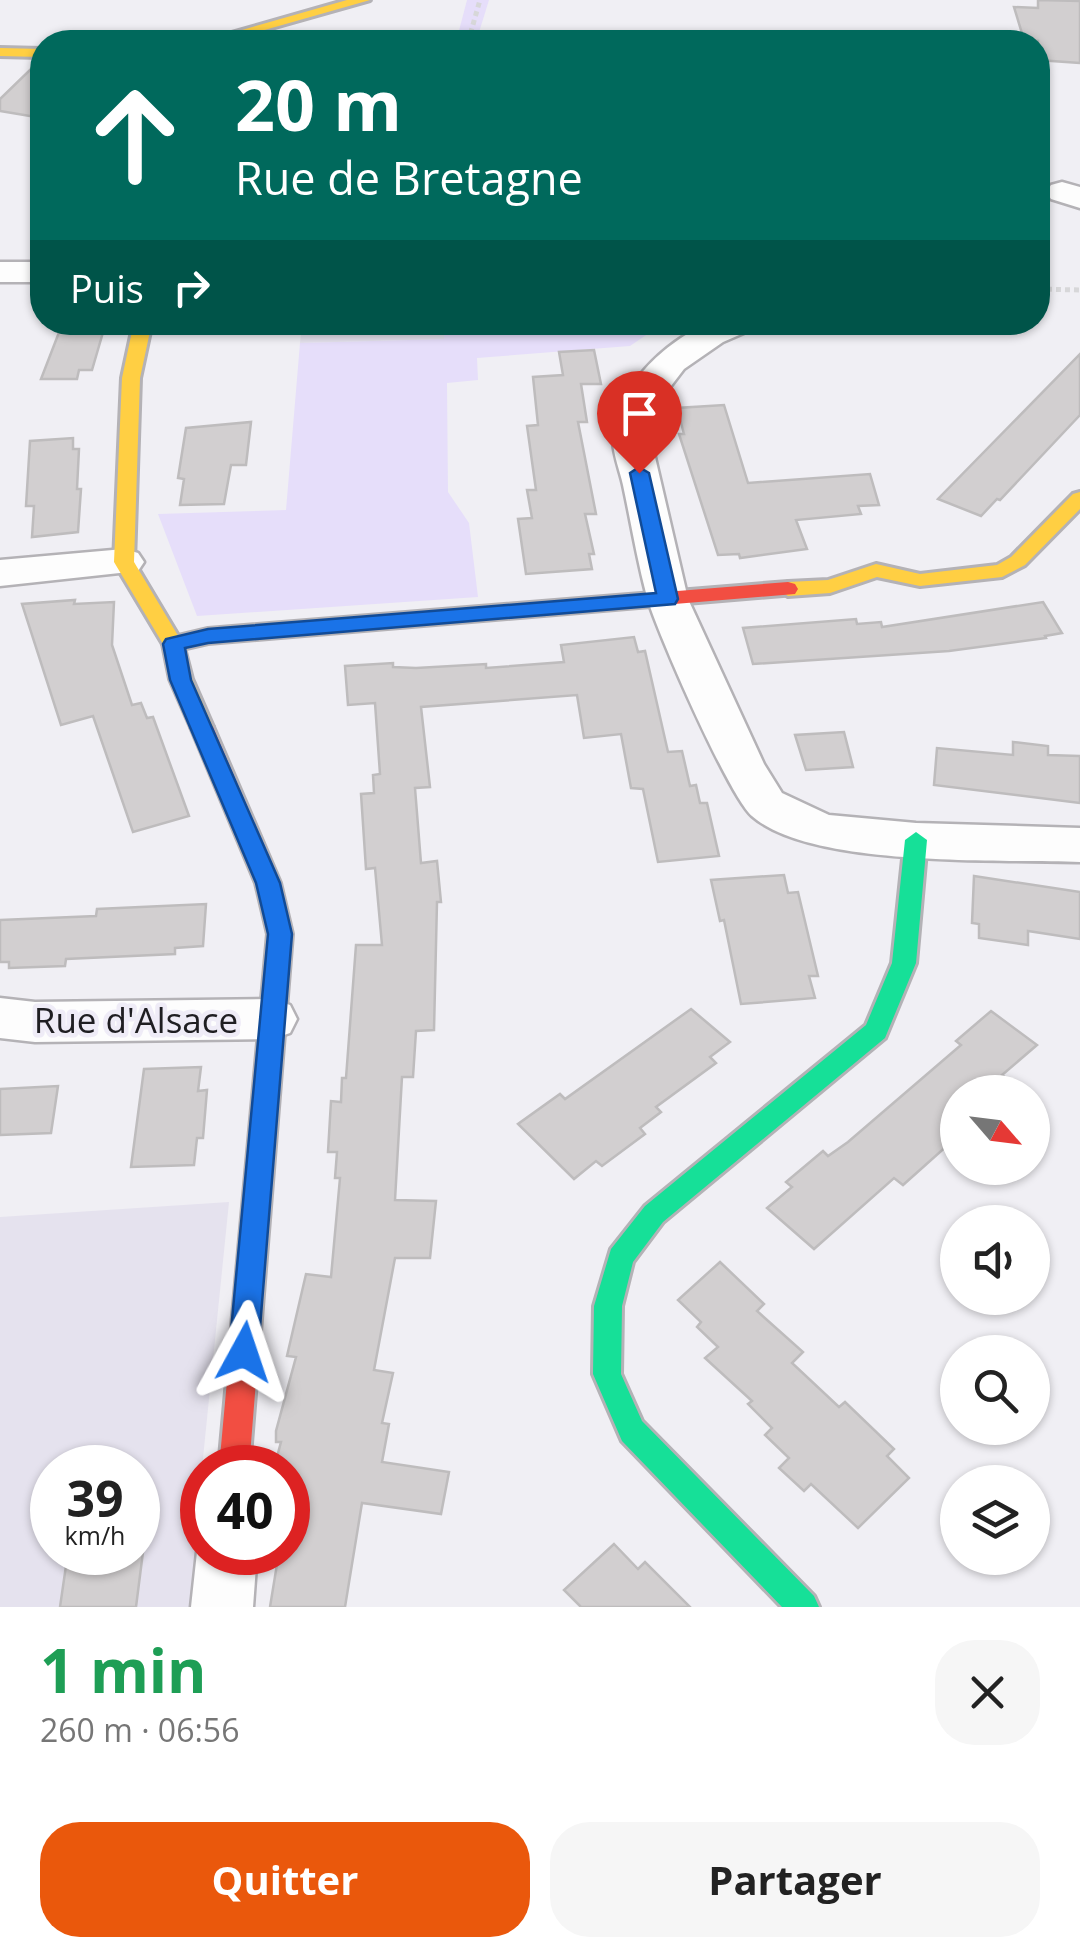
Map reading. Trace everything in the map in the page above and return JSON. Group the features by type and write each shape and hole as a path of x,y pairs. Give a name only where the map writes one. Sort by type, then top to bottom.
{"street":[{"path":"254,30 363,0"},
{"path":"0,52 30,52"},
{"path":"0,272 30,272"},
{"path":"140,335 131,378 124,562 174,644 180,680 268,883 280,934 236,1445"},
{"path":"712,335 671,361 643,398 632,440 668,599 744,767 766,804 792,819 827,831 916,840 1080,845"},
{"path":"174,644 208,636 830,586 876,570 920,580 973,577 1002,570 1018,561 1080,498"},
{"path":"0,573 124,562"},
{"path":"803,1607 632,1431 607,1374 608,1306 621,1257 654,1214 876,1031 894,1002 906,963 916,840"},
{"name":"Rue d'Alsace","path":"0,1018 35,1022 272,1019"},
{"path":"222,1607 225,1575"}],"path":[{"path":"471,30 480,0"},
{"path":"1050,289 1080,290"}],"shaded area":[{"path":"467,0 489,0 480,30 459,30"},
{"path":"301,335 445,335 445,339 300,343"},
{"path":"444,335 646,335 630,346 477,358 478,380 447,383 448,492 469,523 478,597 197,616 158,514 286,510 300,343 444,339"},
{"path":"229,1202 204,1445 180,1445 180,1575 197,1575 195,1607 0,1607 0,1217"}],"building":[{"path":"1038,0 1080,1 1080,63 1050,61 1050,30 1021,30 1014,7 1038,8"},
{"path":"30,70 30,116 0,111 0,99"},
{"path":"58,335 102,335 92,370 79,370 77,379 41,379"},
{"path":"594,350 601,384 581,384 587,422 578,422 596,514 585,514 594,554 589,554 592,569 526,574 518,519 532,518 527,490 536,490 527,426 538,425 533,377 563,375 559,352"},
{"path":"1080,354 1080,415 1000,500 981,516 938,499"},
{"path":"724,405 748,483 870,474 879,505 858,506 861,514 796,520 807,549 740,558 739,554 718,555 679,434 684,434 677,408"},
{"path":"251,422 246,465 231,465 224,504 180,505 184,479 178,478 186,428"},
{"path":"73,438 73,449 79,449 78,532 32,537 34,506 26,506 30,441"},
{"path":"75,600 74,604 114,602 112,645 132,705 141,703 147,718 153,717 189,816 133,832 93,716 61,725 22,604"},
{"path":"1043,602 1062,633 949,651 753,664 743,628 856,619 857,624 881,622 882,627"},
{"path":"634,637 638,652 645,651 668,752 682,751 690,786 696,785 700,803 707,803 719,856 658,862 643,789 631,788 621,734 584,738 577,695 421,707 430,787 415,788 421,863 437,861 441,902 437,902 434,1030 416,1031 413,1077 402,1077 395,1200 436,1201 430,1258 395,1258 374,1370 393,1373 382,1423 389,1424 382,1462 449,1472 441,1514 362,1503 345,1607 270,1607 275,1575 310,1575 310,1445 280,1445 276,1442 276,1431 296,1357 287,1356 306,1274 331,1277 340,1178 335,1178 337,1152 328,1152 331,1101 341,1102 342,1078 346,1078 356,945 382,945 375,868 366,869 361,794 374,793 373,775 380,774 375,703 348,705 345,666 393,663 393,667 416,668 486,664 486,668 564,662 561,645"},
{"path":"844,732 853,767 806,770 795,735"},
{"path":"1013,742 1048,746 1048,755 1080,756 1080,803 934,785 937,748 1013,755"},
{"path":"784,875 788,893 798,892 818,976 809,976 815,998 741,1004 724,920 720,921 711,880"},
{"path":"974,876 1080,892 1080,939 1028,931 1028,945 979,938 979,924 972,923"},
{"path":"206,904 203,946 175,948 175,954 66,959 65,966 9,968 9,962 0,962 0,920 96,916 97,909"},
{"path":"691,1009 730,1042 710,1057 716,1063 656,1107 661,1112 640,1128 645,1134 602,1166 596,1161 574,1179 518,1124 560,1094 565,1099"},
{"path":"991,1011 1037,1045 1002,1075 940,1075 940,1152 903,1185 894,1178 814,1249 767,1208 792,1187 786,1182 823,1151 828,1156 848,1142 961,1045 956,1041"},
{"path":"201,1067 198,1091 207,1090 203,1138 197,1138 194,1165 131,1167 144,1069"},
{"path":"58,1086 51,1133 0,1135 0,1089"},
{"path":"720,1262 764,1304 757,1311 803,1352 792,1363 839,1407 845,1402 894,1449 887,1456 909,1478 858,1528 811,1484 804,1491 779,1468 789,1458 765,1435 772,1428 748,1404 752,1401 705,1358 718,1347 697,1327 701,1322 678,1300"},
{"path":"614,1544 638,1569 645,1562 690,1607 581,1607 564,1590"},
{"path":"65,1575 140,1575 136,1607 60,1607"}],"traffic: fast":[{"path":"803,1607 632,1431 607,1374 608,1306 621,1257 654,1214 876,1031 904,963 916,840"}],"traffic: slow":[{"path":"252,30 363,0"},
{"path":"0,52 30,53"},
{"path":"140,335 131,378 124,562 173,644 181,679 202,727"},
{"path":"788,589 830,586 876,570 920,580 1002,571 1018,561 1080,498"}],"traffic: jam":[{"path":"173,644 208,636 788,589"},
{"path":"202,727 268,883 280,934 236,1445"}],"route":[{"path":"244,1352 280,934 268,883 180,680 174,644 208,636 668,599 639,473"}]}
